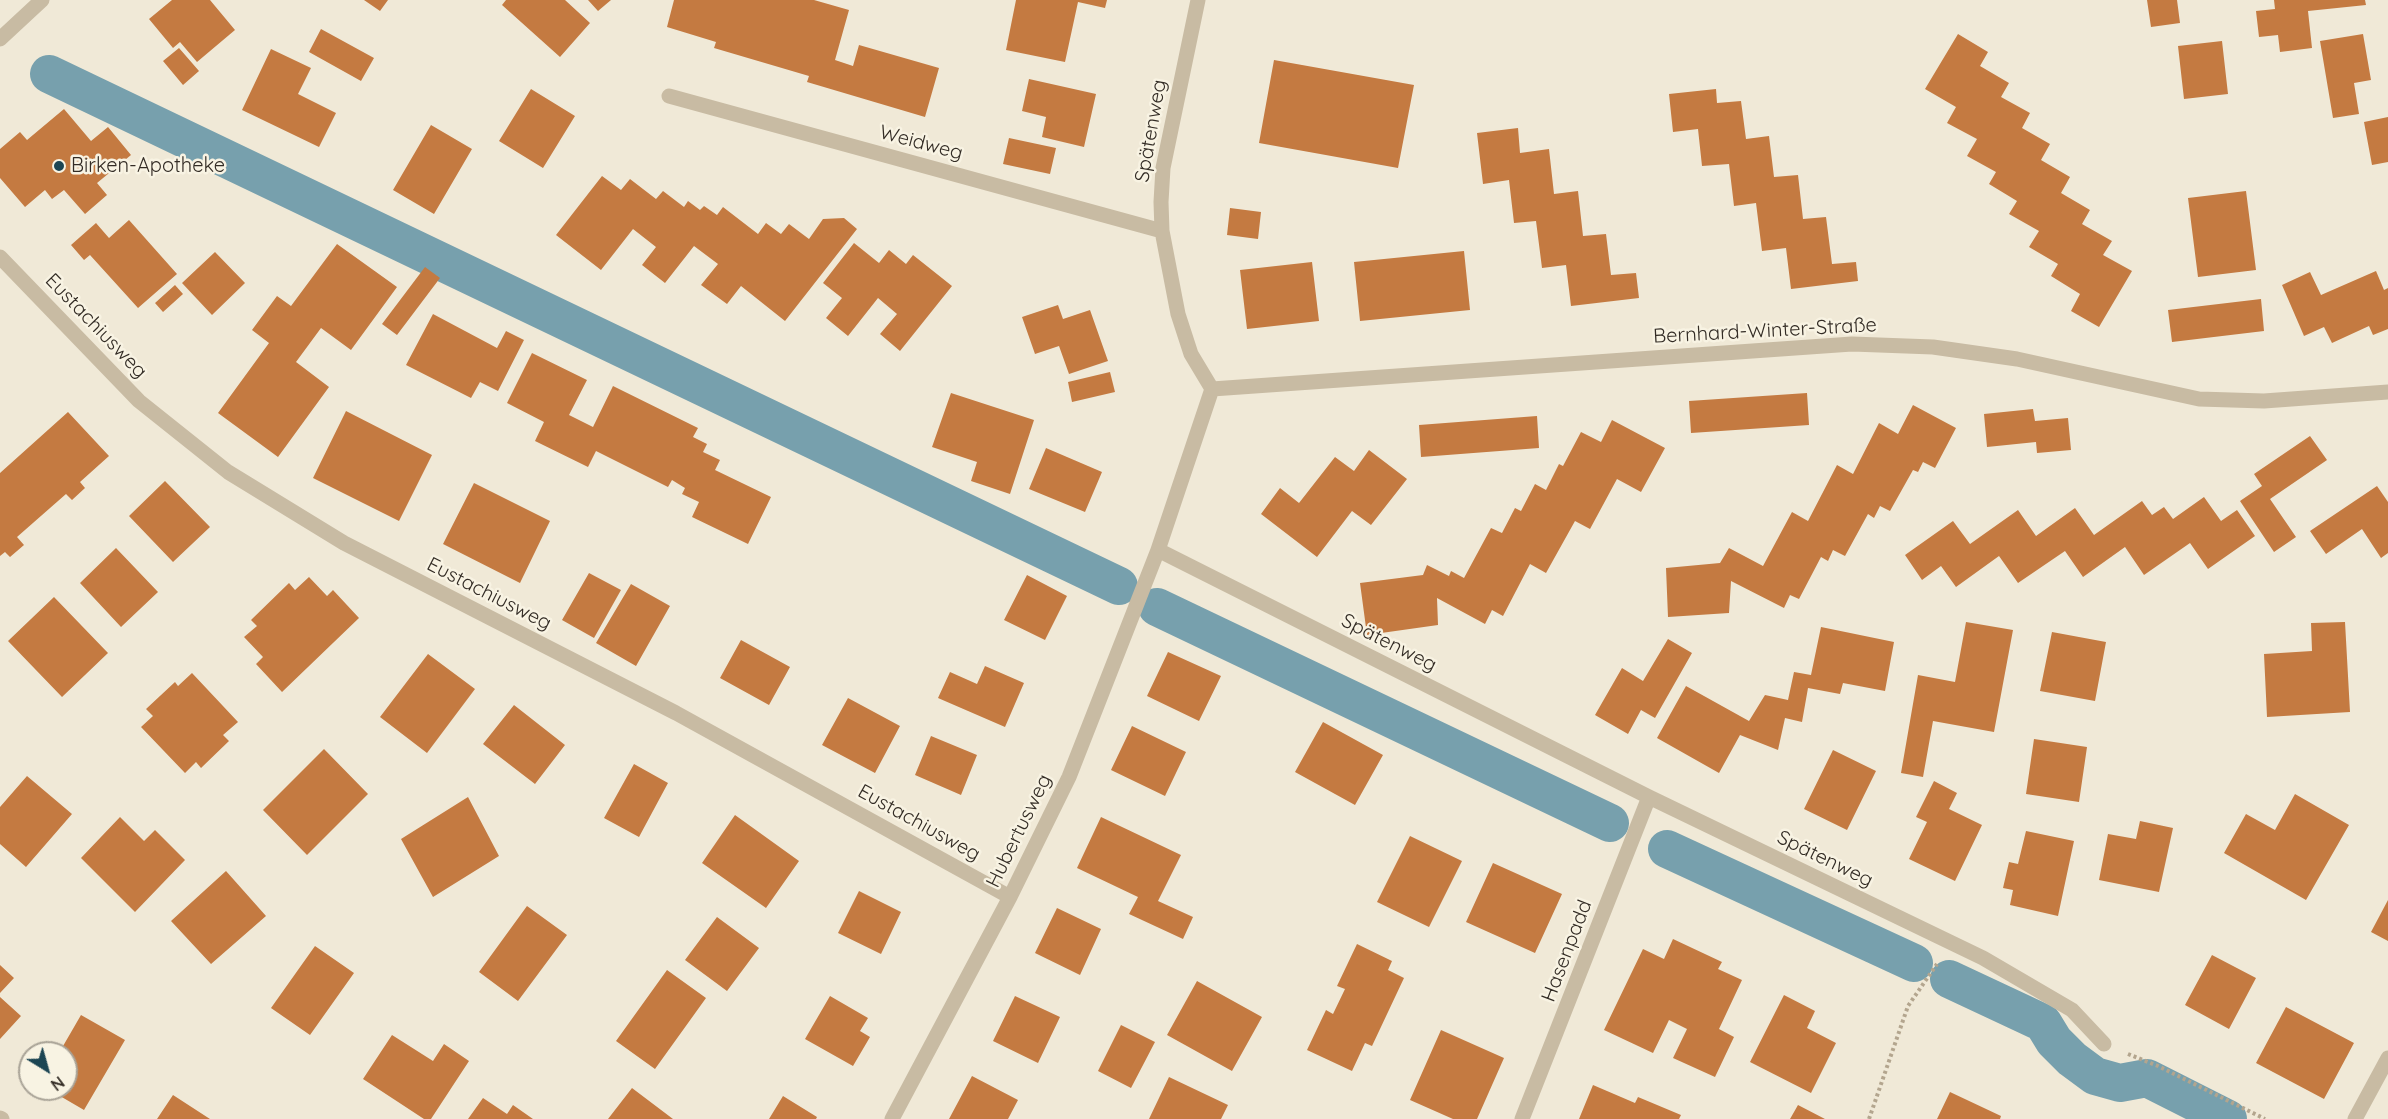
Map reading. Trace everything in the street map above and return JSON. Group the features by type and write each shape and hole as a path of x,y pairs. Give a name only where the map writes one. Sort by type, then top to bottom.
{"street":[{"path":"2,33 42,0"},
{"name":"Spätenweg","path":"1198,0 1163,168 1162,231 1178,314 1191,354 1212,389"},
{"name":"Weidweg","path":"669,96 1162,231"},
{"name":"Eustachiusweg","path":"0,257 139,401 228,472 344,543 676,713 1010,897"},
{"name":"Bernhard-Winter-Straße","path":"1212,389 1852,344 1933,347 2017,359 2199,399 2264,401 2388,392"},
{"path":"1158,550 1212,389"},
{"name":"Spätenweg","path":"1158,550 1649,797 1983,958 2072,1010 2104,1044"},
{"name":"Hubertusweg","path":"892,1119 1010,897 1069,777 1158,550"},
{"name":"Hasenpadd","path":"1522,1119 1649,797"},
{"path":"2355,1119 2388,1058"}],"path":[{"path":"1869,1119 1908,1006 1952,944"},
{"path":"2104,1044 2158,1066 2265,1119"}],"building":[{"path":"172,0 210,0 235,30 197,62 180,42 173,48 149,19"},
{"path":"364,0 388,0 380,11"},
{"path":"506,0 565,0 590,23 560,57 502,5"},
{"path":"588,0 611,0 598,11"},
{"path":"674,0 814,0 849,10 835,60 853,66 859,45 939,68 925,117 807,82 809,76 714,48 716,42 667,27"},
{"path":"1016,0 1107,0 1105,8 1078,2 1065,62 1006,50"},
{"path":"2147,0 2177,0 2180,23 2151,27"},
{"path":"2274,0 2365,0 2366,5 2308,11 2312,48 2280,52 2278,35 2259,37 2256,11 2275,9"},
{"path":"321,29 374,58 361,81 309,52"},
{"path":"1958,34 1988,52 1980,66 2009,83 2001,97 2030,113 2022,128 2050,144 2041,160 2070,177 2061,193 2090,210 2082,224 2112,241 2103,255 2132,271 2099,327 2071,311 2080,294 2051,276 2058,264 2029,247 2039,231 2009,214 2017,201 1989,184 1996,172 1967,156 1977,139 1947,123 1956,107 1925,89"},
{"path":"2363,34 2371,80 2354,83 2359,114 2333,118 2320,41"},
{"path":"2222,41 2228,94 2184,99 2178,46"},
{"path":"179,48 199,71 183,85 163,61"},
{"path":"271,49 311,68 298,94 336,113 319,147 242,110"},
{"path":"1274,60 1414,85 1398,168 1259,143"},
{"path":"1029,79 1096,94 1084,147 1042,137 1046,117 1022,111"},
{"path":"531,89 575,116 543,168 499,141"},
{"path":"1716,89 1717,103 1741,101 1746,139 1769,136 1774,177 1798,175 1803,219 1826,217 1832,264 1856,262 1858,281 1791,289 1786,248 1762,251 1756,203 1734,206 1729,164 1702,166 1698,129 1673,132 1669,94"},
{"name":"Birken-Apotheke","path":"64,109 91,141 108,127 131,155 97,183 107,195 85,214 64,190 52,199 45,190 25,207 0,178 0,149 20,132 27,140"},
{"path":"2388,117 2388,162 2372,165 2364,122"},
{"path":"431,125 472,149 434,214 393,190"},
{"path":"1518,128 1520,153 1549,149 1554,194 1578,191 1583,236 1606,234 1611,275 1636,273 1639,298 1571,306 1566,265 1542,268 1536,221 1514,223 1509,180 1483,184 1477,133"},
{"path":"1009,138 1056,148 1050,174 1003,164"},
{"path":"602,176 621,190 630,179 656,199 663,191 684,207 688,201 700,210 704,206 717,215 723,207 758,234 766,223 781,234 789,224 809,239 823,219 844,218 857,229 785,321 741,286 727,304 701,285 718,264 694,246 665,283 642,265 656,247 633,229 601,270 556,235"},
{"path":"2246,191 2256,270 2198,277 2188,198"},
{"path":"1230,208 1261,212 1258,239 1227,235"},
{"path":"129,220 177,274 138,308 90,255 84,260 71,245 96,223 109,238"},
{"path":"854,243 879,263 889,250 906,264 913,255 952,286 900,351 880,334 897,314 878,298 848,336 826,318 842,298 823,283"},
{"path":"337,244 397,287 351,350 321,328 296,362 329,387 278,457 218,413 269,343 252,330 277,296 291,306"},
{"path":"1464,251 1470,310 1360,321 1354,262"},
{"path":"215,252 245,283 212,315 182,283"},
{"path":"1312,262 1319,321 1247,329 1240,270"},
{"path":"425,267 440,278 397,335 382,324"},
{"path":"2376,271 2384,290 2388,288 2388,329 2373,335 2369,326 2332,343 2324,327 2304,336 2282,285 2310,272 2321,295"},
{"path":"175,285 183,294 163,312 155,303"},
{"path":"2261,299 2264,331 2172,342 2168,310"},
{"path":"1058,305 1063,319 1090,310 1108,361 1069,374 1059,346 1035,354 1022,317"},
{"path":"433,314 497,348 506,331 524,340 498,391 480,382 471,398 406,365"},
{"path":"532,353 587,380 569,415 593,427 613,386 698,428 693,437 707,444 703,452 720,460 715,470 771,497 748,544 692,517 699,502 682,494 685,488 672,480 668,487 596,451 588,467 535,441 544,422 507,403"},
{"path":"1110,372 1115,392 1072,402 1068,382"},
{"path":"951,393 1034,420 1010,494 971,481 977,462 932,447"},
{"path":"1807,393 1809,425 1691,433 1689,401"},
{"path":"1913,405 1956,428 1935,468 1923,462 1918,472 1913,470 1890,511 1880,506 1874,518 1868,514 1845,556 1833,550 1828,561 1821,557 1799,599 1790,595 1784,608 1731,581 1729,613 1668,617 1666,568 1720,563 1729,548 1763,566 1792,512 1808,521 1837,465 1853,474 1879,423 1898,434"},
{"path":"2033,409 2035,421 2068,418 2071,450 2037,453 2036,442 1987,447 1984,414"},
{"path":"346,411 432,455 399,521 313,478"},
{"path":"68,412 109,456 80,482 85,488 72,500 66,494 17,537 24,545 10,557 5,552 0,556 0,473"},
{"path":"1537,416 1539,448 1421,457 1419,425"},
{"path":"1612,420 1665,448 1641,492 1617,479 1590,529 1575,521 1546,573 1530,564 1503,616 1492,610 1485,624 1437,598 1438,625 1367,635 1360,583 1423,575 1427,565 1449,576 1451,571 1464,578 1491,528 1502,533 1515,508 1521,511 1535,484 1546,490 1559,464 1563,466 1581,432 1601,442"},
{"path":"2310,436 2327,460 2270,499 2296,537 2274,552 2240,501 2262,486 2254,474"},
{"path":"1046,448 1102,472 1085,512 1029,489"},
{"path":"1369,450 1407,479 1371,525 1352,511 1317,557 1261,514 1280,488 1299,503 1335,457 1354,471"},
{"path":"165,481 210,527 173,562 129,516"},
{"path":"474,483 550,521 520,583 443,544"},
{"path":"2377,486 2388,502 2388,553 2381,558 2362,529 2326,554 2310,531"},
{"path":"2204,497 2221,521 2237,510 2255,536 2208,569 2190,543 2144,575 2125,547 2083,577 2065,551 2018,583 1999,556 1956,587 1941,566 1922,580 1905,555 1953,521 1970,544 2018,510 2036,536 2075,508 2094,535 2142,501 2152,515 2164,507 2173,519"},
{"path":"116,548 158,592 121,627 80,583"},
{"path":"589,573 621,590 594,638 562,620"},
{"path":"1027,575 1067,596 1045,640 1004,620"},
{"path":"309,577 327,596 333,590 359,618 282,692 256,664 263,657 244,637 257,626 251,620 289,583 295,590"},
{"path":"631,584 670,606 636,666 596,643"},
{"path":"54,597 108,653 62,697 8,641"},
{"path":"1966,622 2013,630 1994,732 1933,721 1923,777 1901,773 1918,675 1955,682"},
{"path":"2345,622 2350,712 2267,717 2264,654 2312,651 2311,623"},
{"path":"1821,627 1894,642 1885,691 1843,683 1840,694 1808,688 1802,722 1785,718 1778,750 1740,735 1719,773 1657,738 1686,686 1749,721 1765,695 1788,700 1794,672 1811,675"},
{"path":"2052,632 2106,642 2095,701 2040,691"},
{"path":"1668,639 1692,653 1655,718 1641,710 1628,734 1595,715 1622,668 1643,681"},
{"path":"741,640 790,667 769,705 720,678"},
{"path":"1168,652 1221,676 1199,721 1147,696"},
{"path":"428,654 475,689 427,753 380,717"},
{"path":"985,666 1024,683 1005,727 938,698 950,672 977,684"},
{"path":"192,673 238,722 223,735 229,741 201,768 196,762 185,773 141,727 153,716 146,709 175,682 178,686"},
{"path":"848,698 900,726 875,773 822,745"},
{"path":"514,705 565,745 535,784 483,744"},
{"path":"1323,722 1383,755 1355,805 1295,772"},
{"path":"1132,726 1186,752 1165,796 1111,770"},
{"path":"931,736 977,755 961,795 915,775"},
{"path":"2034,739 2087,747 2079,802 2026,794"},
{"path":"324,749 368,794 307,855 263,810"},
{"path":"1833,750 1876,771 1847,830 1804,809"},
{"path":"634,764 668,783 639,837 604,818"},
{"path":"27,776 72,814 26,867 0,844 0,807"},
{"path":"1934,781 1957,793 1949,809 1982,825 1955,881 1909,859 1927,822 1916,817"},
{"path":"2295,794 2349,825 2306,900 2224,853 2246,814 2275,830"},
{"path":"468,797 499,856 433,897 401,839"},
{"path":"735,815 799,861 766,908 702,863"},
{"path":"120,817 144,841 155,830 185,860 135,912 81,858"},
{"path":"1101,817 1181,855 1158,901 1193,917 1183,939 1129,914 1138,897 1077,868"},
{"path":"2140,821 2173,828 2159,892 2099,880 2108,834 2136,839"},
{"path":"2026,831 2074,841 2058,916 2010,905 2013,890 2003,888 2009,862 2018,864"},
{"path":"1410,836 1462,861 1429,927 1377,902"},
{"path":"1493,863 1562,894 1535,953 1466,922"},
{"path":"226,871 266,916 211,964 171,921"},
{"path":"859,891 901,912 881,954 838,933"},
{"path":"2388,900 2388,941 2371,932"},
{"path":"527,906 567,935 518,1001 479,972"},
{"path":"1057,908 1101,929 1080,975 1035,953"},
{"path":"717,917 759,948 727,991 685,960"},
{"path":"1673,939 1722,962 1718,969 1742,980 1719,1029 1734,1037 1715,1077 1673,1058 1687,1029 1669,1020 1653,1053 1604,1030 1643,949 1664,959"},
{"path":"1357,944 1392,961 1388,970 1404,978 1372,1046 1365,1043 1352,1071 1307,1050 1326,1010 1333,1014 1345,989 1337,986"},
{"path":"315,946 354,973 310,1035 271,1008"},
{"path":"2212,955 2256,978 2229,1029 2185,1005"},
{"path":"0,965 14,978 0,993"},
{"path":"667,970 706,998 655,1069 616,1041"},
{"path":"1197,981 1262,1017 1232,1071 1167,1035"},
{"path":"1784,995 1815,1011 1807,1028 1836,1043 1811,1093 1750,1062"},
{"path":"830,996 868,1018 860,1031 870,1037 853,1066 805,1039"},
{"path":"1015,996 1060,1017 1038,1063 993,1041"},
{"path":"0,997 21,1016 0,1039"},
{"path":"2286,1007 2354,1043 2324,1099 2256,1063"},
{"path":"81,1015 125,1040 84,1110 69,1101 78,1101 78,1041 66,1041"},
{"path":"1121,1025 1155,1042 1131,1088 1098,1071"},
{"path":"1441,1030 1504,1058 1477,1119 1453,1119 1410,1100"},
{"path":"392,1035 433,1061 444,1044 469,1061 431,1119 424,1119 363,1079"},
{"path":"972,1076 1018,1100 1008,1119 949,1119"},
{"path":"1169,1077 1228,1105 1221,1119 1149,1119"},
{"path":"1593,1085 1635,1103 1638,1097 1681,1115 1679,1119 1579,1119"},
{"path":"632,1088 673,1119 608,1119"},
{"path":"1950,1092 2001,1116 2000,1119 1937,1119"},
{"path":"173,1095 210,1119 157,1119"},
{"path":"783,1096 817,1117 816,1119 769,1119"},
{"path":"483,1098 507,1114 513,1105 533,1119 468,1119"},
{"path":"1798,1105 1825,1119 1790,1119"}],"waterway":[{"path":"49,74 1119,586"},
{"path":"1157,607 1610,823"},
{"path":"1667,849 1914,963"},
{"path":"1949,979 2043,1023 2054,1041 2072,1059 2095,1076 2120,1083 2147,1078 2228,1119"}],"place":[{"name":"Birken-Apotheke","path":"59,166"}]}
